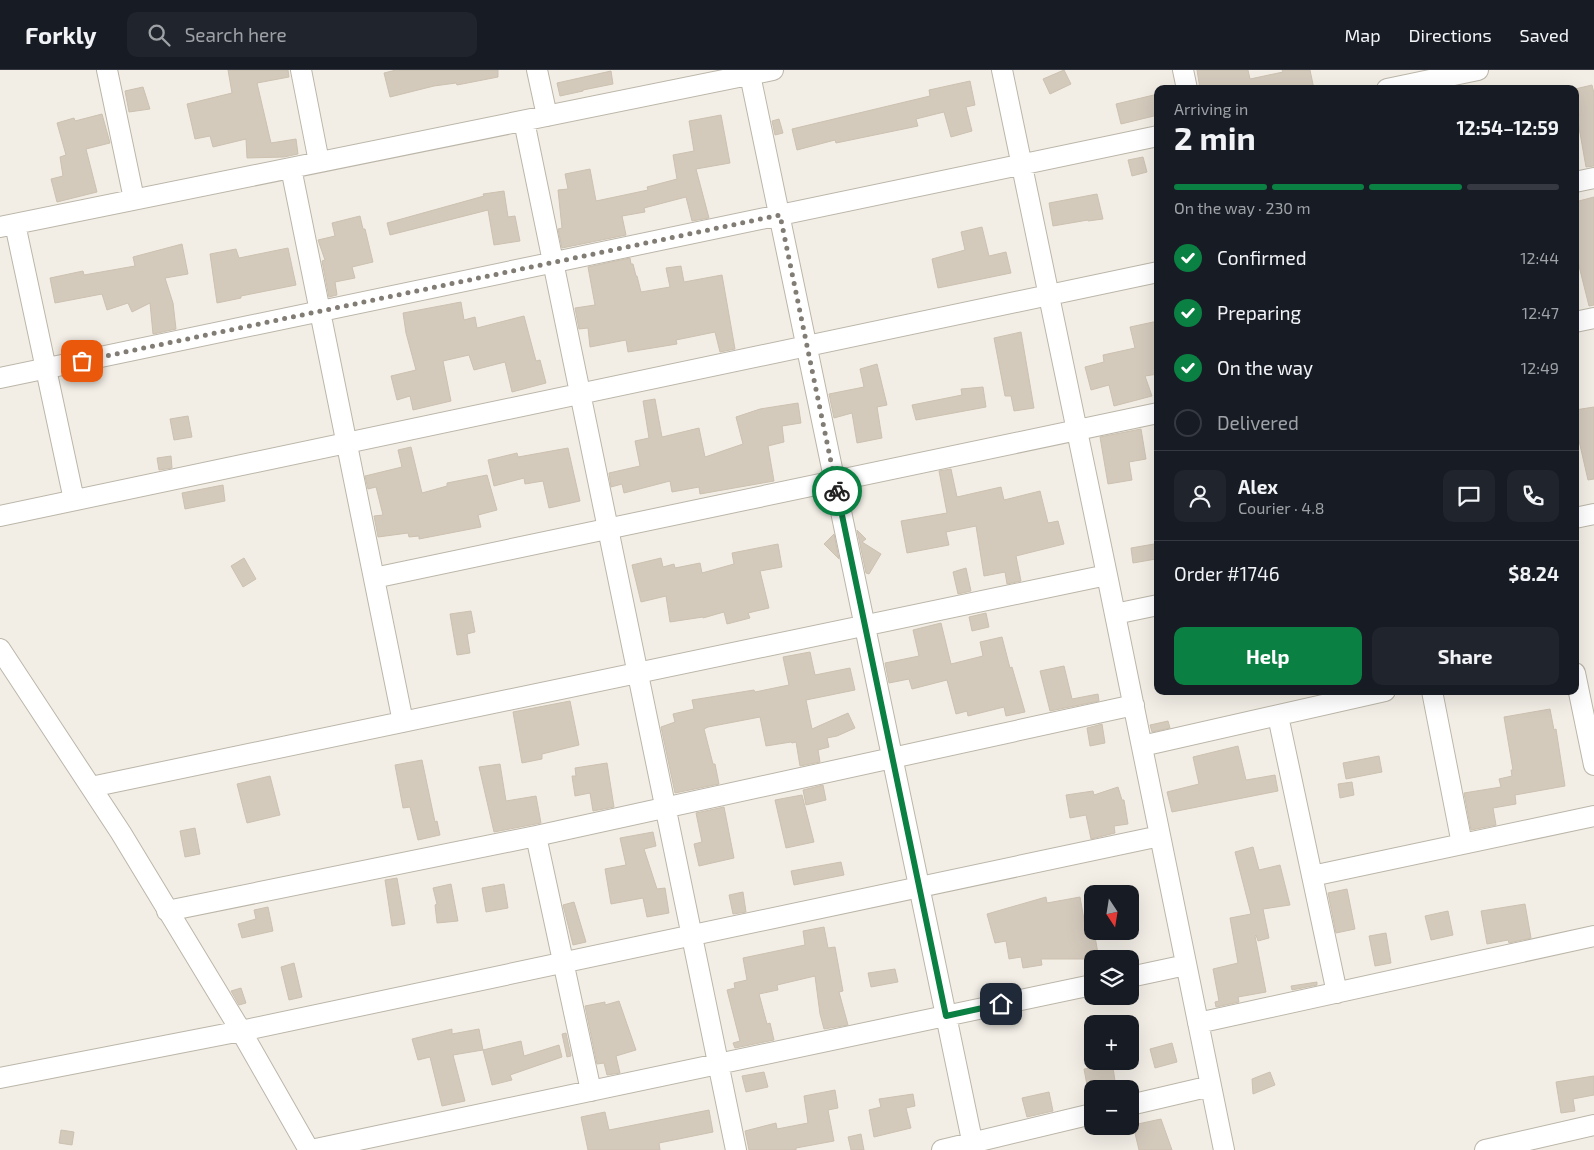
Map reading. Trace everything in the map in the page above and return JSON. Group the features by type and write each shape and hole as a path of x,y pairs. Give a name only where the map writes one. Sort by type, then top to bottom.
{"street":[{"path":"107,70 134,200"},
{"path":"301,70 319,162"},
{"path":"537,70 547,116"},
{"path":"74,500 46,368 8,225 524,121 750,72 773,70"},
{"path":"1002,70 1224,1150"},
{"path":"1183,70 1186,85"},
{"path":"1402,85 1478,70"},
{"path":"750,72 974,1146"},
{"path":"524,121 736,1150"},
{"path":"0,378 1154,137"},
{"path":"291,168 403,722"},
{"path":"1579,181 1594,178"},
{"path":"0,516 1154,273"},
{"path":"1579,321 1594,318"},
{"path":"374,578 1154,413"},
{"path":"1579,517 1594,514"},
{"path":"91,787 1107,575"},
{"path":"1115,614 1154,606"},
{"path":"0,649 121,833 310,1150 1084,987"},
{"path":"1579,683 1588,705 1594,765"},
{"path":"1142,746 1368,695"},
{"path":"1433,695 1462,844"},
{"path":"167,911 536,836 1134,705"},
{"path":"1278,716 1337,993"},
{"path":"1312,876 1594,816"},
{"path":"536,836 591,1091"},
{"path":"0,1078 241,1032 1160,836"},
{"path":"1198,1023 1594,936"},
{"path":"1139,975 1186,965"},
{"path":"1139,1103 1211,1086"},
{"path":"942,1150 974,1146 1084,1116"},
{"path":"1485,1150 1594,1125"}],"building":[{"path":"228,70 288,70 289,77 257,83 271,143 296,139 298,154 284,157 247,158 246,139 213,147 210,136 195,139 187,104 232,93"},
{"path":"396,70 498,70 498,77 457,85 456,83 434,86 390,97 384,73"},
{"path":"1064,70 1071,84 1050,94 1043,79"},
{"path":"1197,70 1248,70 1250,79 1283,72 1282,70 1310,70 1313,85 1199,85"},
{"path":"611,71 613,84 560,96 557,83"},
{"path":"970,81 975,105 966,107 972,131 951,137 944,112 916,119 918,126 836,143 835,140 797,150 792,129 930,96 929,90"},
{"path":"1592,85 1594,93 1594,166 1586,167 1579,127 1579,88"},
{"path":"143,87 150,109 129,112 125,91"},
{"path":"1154,95 1154,116 1121,124 1116,104"},
{"path":"102,114 110,143 86,149 97,192 57,202 51,179 63,176 60,157 66,155 57,123 74,118 75,121"},
{"path":"721,115 730,163 696,169 709,218 692,221 686,197 644,208 645,212 622,216 626,235 562,248 558,229 562,228 558,190 568,189 565,174 590,169 596,201 648,190 647,187 677,179 673,155 694,151 689,121"},
{"path":"779,119 783,133 775,135 772,121"},
{"path":"1143,157 1147,172 1132,176 1128,160"},
{"path":"504,191 508,217 515,216 520,241 494,245 488,210 390,235 387,223 484,196 483,194"},
{"path":"1097,194 1103,219 1053,226 1049,203"},
{"path":"1594,197 1594,305 1589,306 1579,266 1579,201"},
{"path":"360,216 373,262 352,267 355,278 335,282 337,295 329,297 322,261 325,260 318,240 335,236 332,223"},
{"path":"982,227 989,256 1006,252 1011,273 938,288 932,259 965,250 961,232"},
{"path":"182,244 188,274 165,278 173,303 176,329 153,334 150,303 132,312 128,303 107,310 102,294 55,303 50,278 83,271 84,275 135,266 133,257"},
{"path":"288,248 296,285 217,303 210,254 236,249 239,258"},
{"path":"630,258 641,292 670,287 666,268 681,266 684,282 722,275 735,349 720,352 715,332 676,340 677,344 628,352 626,340 590,347 588,328 579,329 575,308 595,305 588,267"},
{"path":"461,302 464,320 475,317 477,328 524,316 536,361 540,360 546,383 512,392 505,362 474,370 469,355 443,361 451,401 413,410 410,396 397,400 391,376 416,370 406,333 403,313"},
{"path":"1154,322 1154,375 1145,376 1152,396 1114,406 1109,385 1091,390 1085,367 1104,362 1103,355 1135,348 1130,327"},
{"path":"1021,332 1034,408 1014,411 1011,396 1005,396 994,338"},
{"path":"877,364 887,405 877,407 882,438 857,443 852,413 834,418 829,394 864,387 860,369"},
{"path":"983,387 986,407 916,420 912,405 962,395 961,389"},
{"path":"655,399 662,437 699,428 705,457 743,444 736,417 760,409 798,403 801,423 782,426 784,442 768,446 774,481 700,494 699,487 672,492 670,481 624,493 622,484 611,487 609,473 640,466 635,441 649,438 643,401"},
{"path":"1594,407 1594,479 1588,480 1579,441 1579,409"},
{"path":"188,416 192,437 174,440 170,419"},
{"path":"1141,429 1146,459 1129,462 1132,480 1108,484 1100,437"},
{"path":"411,447 422,493 447,486 447,483 487,475 497,510 478,515 481,527 419,539 419,536 409,537 408,533 378,537 374,516 383,515 376,487 368,489 365,476 402,467 398,450"},
{"path":"568,448 580,501 549,508 543,481 525,484 524,478 494,486 488,460 517,453 518,457"},
{"path":"171,456 172,468 159,470 157,458"},
{"path":"951,469 957,497 1001,487 1004,500 1040,491 1048,523 1058,521 1064,544 1016,556 1021,581 1007,584 1005,572 984,576 976,526 946,532 949,545 907,553 901,521 947,513 939,471"},
{"path":"223,485 225,501 185,509 182,493"},
{"path":"857,530 866,539 862,542 881,554 869,574 866,573"},
{"path":"834,534 839,559 824,544"},
{"path":"778,544 782,567 760,571 769,608 748,613 750,618 727,624 724,612 703,618 670,622 666,596 641,602 632,565 661,558 663,567 674,564 675,568 700,563 702,573 734,564 732,553"},
{"path":"1154,544 1154,559 1133,563 1131,548"},
{"path":"244,558 256,579 243,587 231,566"},
{"path":"966,568 971,591 958,594 953,572"},
{"path":"471,611 475,632 467,634 470,653 457,655 450,614"},
{"path":"986,613 989,627 972,631 969,617"},
{"path":"941,623 951,664 983,656 980,642 1002,637 1025,712 1006,716 1004,707 968,716 967,711 956,714 947,680 912,689 909,679 889,683 885,663 919,656 913,630"},
{"path":"810,652 815,675 850,668 855,690 806,700 812,729 848,713 855,728 827,738 829,747 818,750 820,762 800,766 796,742 766,746 760,717 708,727 704,729 719,784 675,793 661,727 675,722 673,714 694,709 692,700 754,690 755,692 789,685 783,657"},
{"path":"1064,666 1072,699 1098,694 1099,701 1050,711 1040,671"},
{"path":"570,701 579,745 542,754 542,759 522,763 513,712"},
{"path":"1550,709 1554,730 1556,729 1565,786 1515,795 1516,804 1493,808 1496,825 1471,830 1464,793 1501,787 1499,779 1512,776 1511,770 1513,770 1504,717"},
{"path":"1168,721 1170,728 1152,732 1150,725"},
{"path":"1102,724 1105,743 1090,746 1087,728"},
{"path":"1238,746 1246,780 1275,775 1278,791 1172,812 1167,792 1199,784 1193,757"},
{"path":"1379,756 1382,772 1346,779 1343,763"},
{"path":"422,760 435,822 437,821 440,835 418,840 410,807 403,808 395,765"},
{"path":"607,763 614,807 593,811 590,793 575,796 572,776 576,776 575,768"},
{"path":"500,764 506,801 536,796 541,823 494,832 479,767"},
{"path":"270,776 280,815 247,823 237,784"},
{"path":"1352,782 1354,795 1340,798 1338,784"},
{"path":"823,785 826,800 806,805 803,790"},
{"path":"1118,787 1122,800 1124,800 1128,824 1114,826 1115,833 1091,839 1086,815 1070,818 1066,795 1093,791 1094,795"},
{"path":"802,795 814,842 786,848 775,800"},
{"path":"724,807 734,858 699,866 694,844 702,842 696,813"},
{"path":"195,828 200,854 185,857 180,831"},
{"path":"653,832 656,846 644,849 657,889 665,888 669,913 647,917 643,898 611,904 605,869 626,865 620,838"},
{"path":"1253,847 1259,870 1280,865 1290,905 1263,909 1269,938 1258,941 1255,936 1266,992 1238,997 1239,1002 1216,1007 1215,1002 1219,1001 1213,969 1238,963 1230,918 1251,914 1235,852"},
{"path":"841,862 844,875 794,885 791,871"},
{"path":"397,878 405,924 392,926 385,880"},
{"path":"451,884 458,921 437,923 435,905 437,904 433,888"},
{"path":"504,884 508,908 486,912 482,888"},
{"path":"1347,889 1355,929 1336,933 1328,893"},
{"path":"743,892 746,912 733,914 729,895"},
{"path":"1046,897 1047,903 1080,897 1084,920 1084,940 1096,940 1097,950 1084,950 1084,959 1041,959 1042,965 1023,968 1021,957 1009,959 1006,941 995,943 987,914"},
{"path":"574,902 586,942 573,945 563,905"},
{"path":"1525,904 1531,938 1509,943 1508,940 1487,944 1481,911"},
{"path":"268,907 273,931 242,938 238,924 256,919 254,910"},
{"path":"1448,911 1453,935 1431,940 1425,916"},
{"path":"824,927 828,948 835,947 843,991 839,992 848,1025 824,1029 815,976 777,985 778,990 759,994 767,1024 770,1023 774,1040 735,1048 733,1043 740,1041 727,990 735,988 734,983 747,980 743,958 805,945 803,931"},
{"path":"1386,933 1391,963 1375,966 1369,936"},
{"path":"294,963 302,997 289,1000 281,967"},
{"path":"895,969 898,982 871,987 868,973"},
{"path":"1317,982 1317,985 1292,990 1291,986"},
{"path":"241,988 246,1003 239,1005 231,991"},
{"path":"619,1001 636,1050 616,1056 620,1073 607,1075 604,1063 597,1064 585,1006 605,1002 605,1005"},
{"path":"452,1029 452,1034 479,1029 483,1050 453,1055 465,1101 442,1106 430,1057 418,1060 412,1039"},
{"path":"566,1033 571,1056 567,1057 562,1034"},
{"path":"521,1041 524,1056 559,1045 562,1057 510,1075 512,1080 492,1085 483,1050"},
{"path":"1172,1043 1177,1062 1155,1068 1150,1049"},
{"path":"1084,1070 1113,1070 1115,1080 1086,1080"},
{"path":"764,1072 768,1087 746,1092 742,1076"},
{"path":"1270,1072 1275,1085 1253,1094 1252,1079"},
{"path":"1594,1076 1594,1095 1573,1099 1575,1111 1561,1113 1556,1082"},
{"path":"835,1090 838,1108 828,1110 834,1141 796,1148 796,1150 749,1150 745,1131 776,1123 777,1129 808,1123 804,1096"},
{"path":"1049,1092 1053,1111 1027,1117 1022,1098"},
{"path":"913,1094 915,1106 906,1108 911,1128 874,1137 869,1110 881,1107 879,1099"},
{"path":"709,1110 713,1132 659,1143 660,1150 588,1150 581,1117 605,1112 609,1130"},
{"path":"1161,1119 1172,1150 1139,1150 1135,1135 1139,1135 1139,1124"},
{"path":"61,1130 74,1132 72,1145 59,1143"},
{"path":"861,1134 864,1150 851,1150 848,1137"}],"way so far":[{"path":"82,361 780,215 837,491"}],"route":[{"path":"837,491 946,1016 1001,1004"}]}
